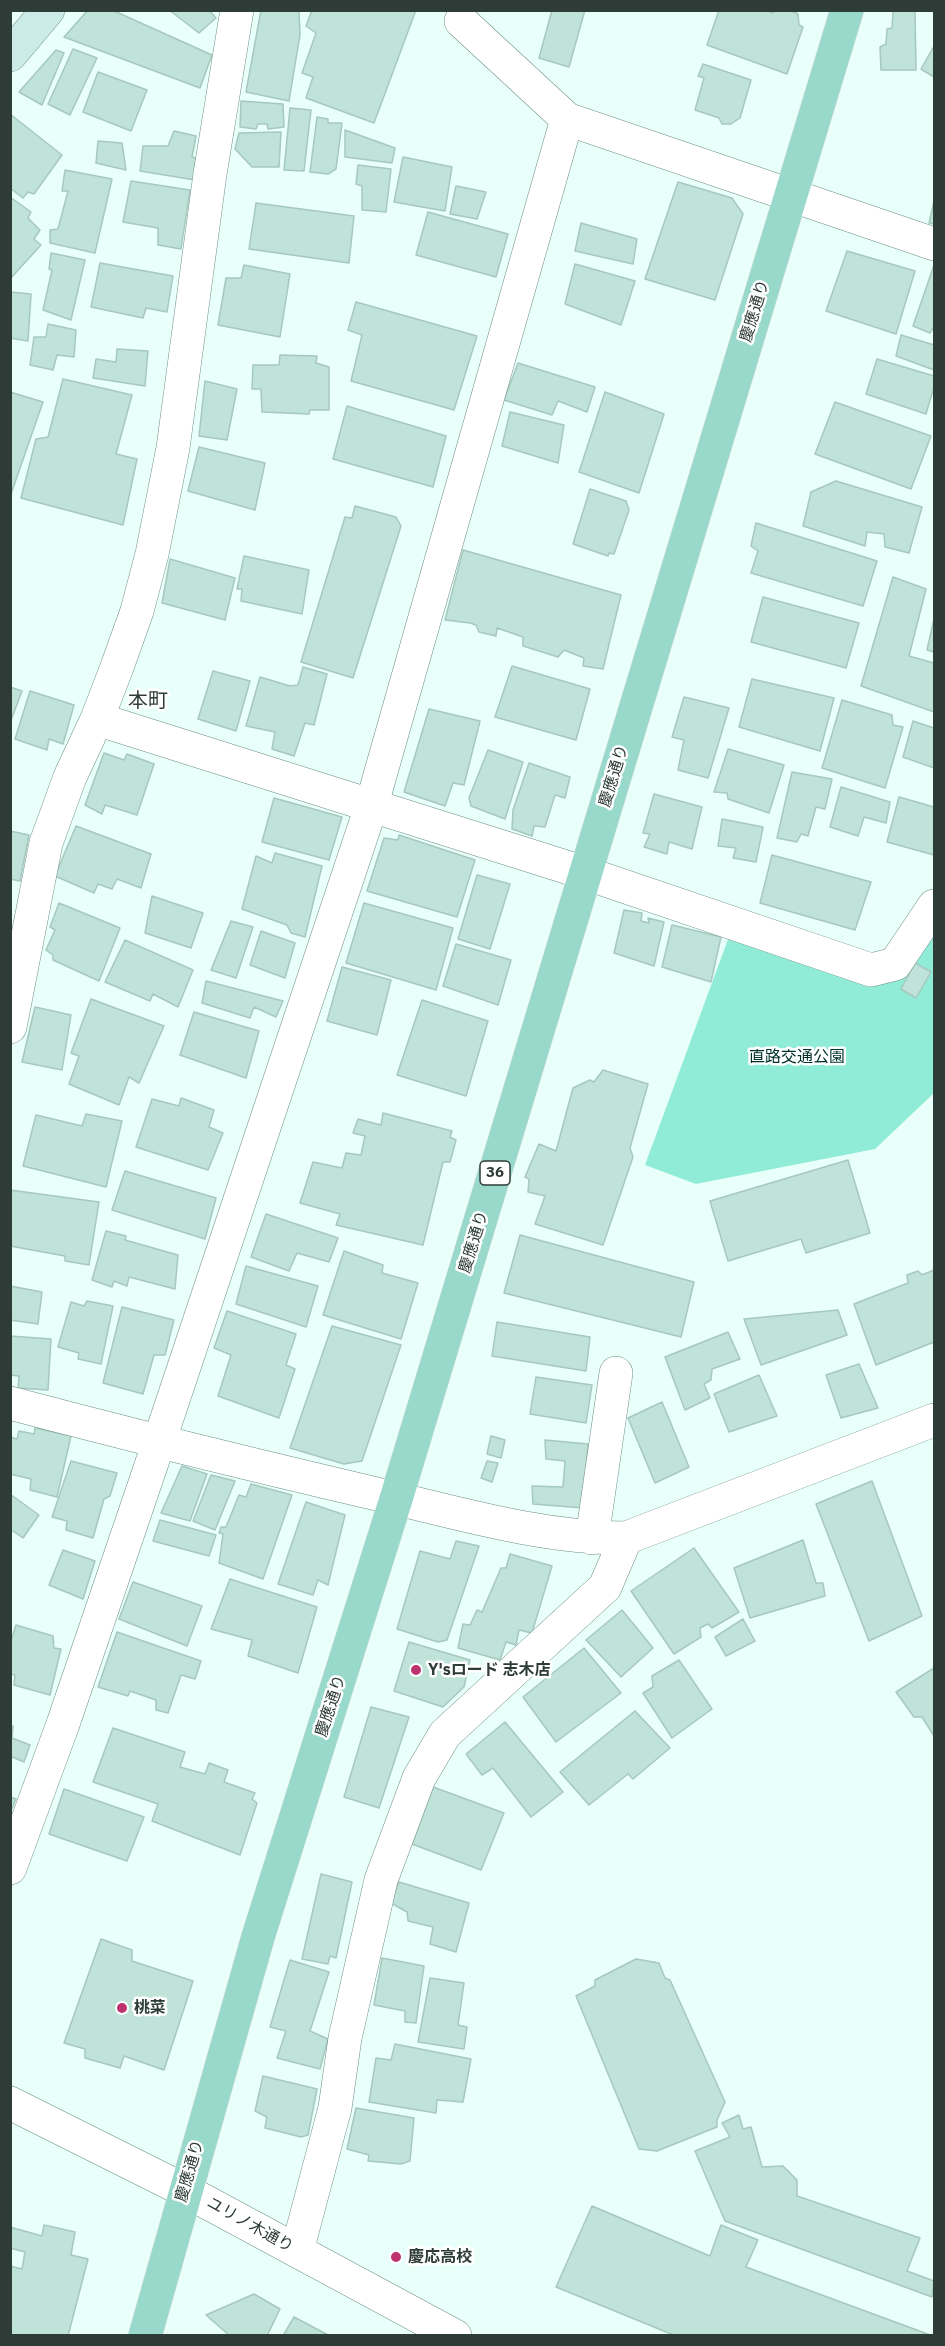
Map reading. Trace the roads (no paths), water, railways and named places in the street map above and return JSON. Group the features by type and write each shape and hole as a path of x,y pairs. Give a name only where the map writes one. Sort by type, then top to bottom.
{"main road":[{"path":"16,41 48,10"},
{"name":"慶應通り","path":"145,2336 184,2190 258,1936 396,1498 847,10"}],"street":[{"path":"10,1027 46,843 70,777 97,719 137,611 152,554 171,458 210,174 237,10"},
{"path":"462,21 567,119 934,244"},
{"path":"10,1868 63,1725 371,807 567,119"},
{"path":"97,719 585,873 871,970 895,964 934,906"},
{"path":"592,1538 616,1373"},
{"path":"10,1403 159,1442 396,1498 553,1534 592,1538 626,1538 934,1420"},
{"path":"297,2251 335,2108 345,2038 381,1880 419,1778 445,1734 605,1587 626,1538"},
{"name":"ユリノ木通り","path":"10,2103 184,2190 455,2336"}],"place":[{"name":"Y'sロード 志木店","path":"416,1670"},
{"name":"桃菜","path":"122,2008"},
{"name":"慶応高校","path":"396,2257"}],"district":[{"name":"本町","path":"148,701"}],"park label":[{"name":"直路交通公園","path":"797,1057"}]}
